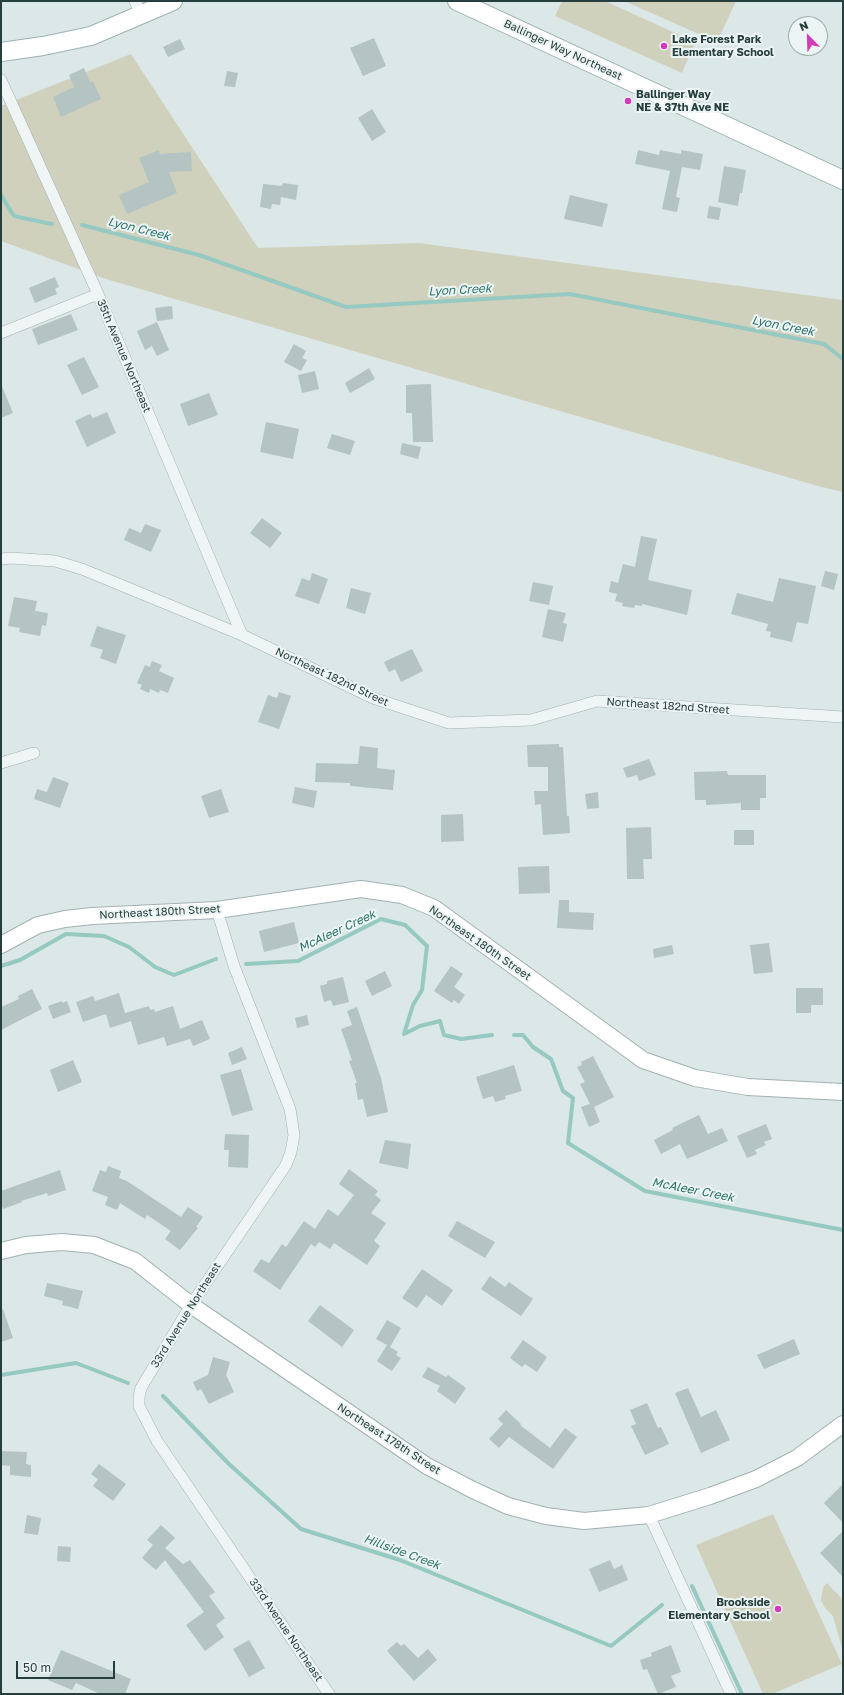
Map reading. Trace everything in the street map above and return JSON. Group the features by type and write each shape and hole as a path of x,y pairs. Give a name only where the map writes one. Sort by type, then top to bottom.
{"main road":[{"path":"1,52 43,46 91,36 138,8 173,1"},
{"name":"Ballinger Way Northeast","path":"457,1 843,180"},
{"name":"Northeast 180th Street","path":"1,945 38,926 65,919 92,916 217,910 361,889 402,895 434,908 643,1060 695,1078 748,1088 843,1092"},
{"name":"Northeast 178th Street","path":"1,1251 26,1245 62,1242 94,1245 135,1261 191,1305 427,1466 508,1506 553,1517 584,1521 649,1515 710,1496 756,1479 797,1458 843,1424"}],"street":[{"name":"35th Avenue Northeast","path":"1,80 98,294 242,635"},
{"path":"1,92 12,102"},
{"path":"1,333 98,294"},
{"name":"Northeast 182nd Street","path":"1,559 11,558 55,561 82,569 242,635 373,698 449,724 531,720 597,701 843,718"},
{"path":"1,763 34,753"},
{"name":"33rd Avenue Northeast","path":"217,910 234,966 290,1109 294,1135 291,1152 286,1165 191,1305 141,1388 139,1406 157,1441 330,1694"},
{"path":"649,1515 731,1694"}],"green space":[{"path":"562,1 605,1 695,42 682,73 555,16"},
{"path":"624,1 736,1 717,42"},
{"path":"131,54 258,248 419,243 843,300 843,492 106,279 1,241 1,106"},
{"path":"773,1514 842,1664 772,1694 763,1694 696,1545"},
{"path":"827,1583 843,1600 843,1652 833,1616 825,1608 821,1600 823,1588"}],"building":[{"path":"374,38 386,66 363,76 350,48"},
{"path":"180,39 185,49 168,57 163,47"},
{"path":"84,68 90,82 93,81 101,99 61,117 53,97 74,87 69,75"},
{"path":"227,71 238,73 235,87 224,86"},
{"path":"372,109 386,132 372,141 358,118"},
{"path":"159,150 160,154 191,152 192,171 169,172 177,193 127,214 119,195 149,182 139,158"},
{"path":"638,150 659,155 660,150 681,154 681,150 703,154 700,170 682,167 676,197 680,198 677,212 662,209 670,171 635,164"},
{"path":"724,166 746,170 738,206 718,202"},
{"path":"283,183 298,185 296,200 281,197 280,205 272,204 271,209 260,207 263,184 282,186"},
{"path":"570,195 608,204 602,227 564,219"},
{"path":"709,206 721,208 719,220 707,218"},
{"path":"55,277 59,287 55,289 57,294 35,303 29,288"},
{"path":"172,306 173,319 157,321 155,308"},
{"path":"71,314 78,330 38,345 32,329"},
{"path":"157,322 169,350 157,356 152,346 145,350 137,331"},
{"path":"294,344 306,351 302,358 307,360 301,371 284,362"},
{"path":"84,357 99,387 82,395 67,365"},
{"path":"369,368 375,379 350,393 345,383"},
{"path":"315,371 319,389 302,393 298,375"},
{"path":"1,384 13,413 1,418"},
{"path":"431,384 433,442 413,442 412,413 406,413 406,385"},
{"path":"209,393 218,415 188,426 180,404"},
{"path":"107,412 116,433 87,447 75,421 90,414 93,418"},
{"path":"266,422 299,429 293,459 260,452"},
{"path":"332,434 355,441 350,455 327,448"},
{"path":"402,443 421,447 418,459 400,454"},
{"path":"262,518 282,533 270,548 250,533"},
{"path":"145,524 161,530 151,552 124,540 129,528 141,533"},
{"path":"641,536 657,539 648,580 692,590 687,615 642,604 642,606 635,605 634,608 622,606 623,603 615,601 617,594 609,592 611,581 618,583 623,564 635,567"},
{"path":"825,571 838,574 834,590 821,586"},
{"path":"312,573 328,579 319,604 295,596 302,578 310,581"},
{"path":"779,578 816,586 808,624 797,622 792,642 770,637 771,632 766,631 768,624 731,614 737,593 773,602"},
{"path":"533,582 553,586 549,605 529,601"},
{"path":"351,588 371,593 365,614 346,608"},
{"path":"14,597 37,601 35,611 48,613 46,626 42,625 40,636 19,632 20,628 8,626"},
{"path":"548,609 566,613 563,623 567,624 563,642 542,637"},
{"path":"97,626 126,635 116,664 100,658 103,650 90,646"},
{"path":"412,649 423,671 401,682 395,669 389,672 384,662"},
{"path":"152,661 162,665 159,671 174,678 168,693 160,690 159,693 150,689 149,693 140,689 142,685 137,683 145,665 150,667"},
{"path":"279,692 291,696 279,729 258,722 268,695 277,698"},
{"path":"559,744 559,747 563,747 567,816 569,816 570,833 543,835 541,804 535,805 534,791 548,791 548,767 528,767 527,745"},
{"path":"360,746 378,748 377,768 395,770 393,790 350,786 350,783 315,782 316,763 358,764"},
{"path":"649,759 656,775 639,781 637,775 627,778 623,768"},
{"path":"727,771 728,775 766,775 766,798 760,798 760,810 741,810 741,803 706,805 706,800 695,800 694,772"},
{"path":"53,777 69,783 60,808 34,799 37,789 47,792"},
{"path":"295,787 317,791 314,808 292,803"},
{"path":"221,789 229,812 209,818 201,796"},
{"path":"598,792 599,808 587,809 585,794"},
{"path":"463,814 464,841 441,842 441,815"},
{"path":"651,827 652,859 643,859 644,879 627,879 626,828"},
{"path":"734,830 754,830 754,845 734,845"},
{"path":"549,866 550,893 519,894 518,867"},
{"path":"559,900 569,900 569,912 594,913 593,930 557,928"},
{"path":"294,922 299,943 264,952 259,931"},
{"path":"769,943 773,972 754,974 750,945"},
{"path":"672,945 674,954 654,958 653,949"},
{"path":"451,966 463,974 454,987 465,995 459,1004 454,1000 452,1003 434,991"},
{"path":"385,971 392,986 372,996 365,981"},
{"path":"343,977 349,1002 333,1006 331,1000 324,1002 320,986 327,984 327,981"},
{"path":"796,988 823,988 823,1005 811,1005 811,1013 796,1013"},
{"path":"32,989 42,1009 1,1030 1,1007 19,999 18,996"},
{"path":"119,993 125,1013 149,1006 150,1010 154,1009 155,1012 173,1006 180,1029 202,1020 210,1039 193,1046 190,1039 167,1046 164,1037 138,1045 131,1021 110,1028 106,1014 83,1022 76,1002 93,996 95,1001"},
{"path":"62,1001 62,1003 67,1001 71,1012 53,1019 48,1006"},
{"path":"357,1007 381,1078 388,1112 367,1117 363,1099 358,1100 355,1083 357,1083 349,1061 352,1060 341,1029 352,1025 347,1011"},
{"path":"307,1015 309,1025 297,1028 295,1018"},
{"path":"242,1047 247,1059 232,1065 228,1053"},
{"path":"593,1056 614,1097 594,1107 600,1122 589,1127 581,1107 590,1104 580,1084 585,1082 577,1067 582,1065 581,1062"},
{"path":"73,1060 82,1082 58,1092 50,1070"},
{"path":"514,1065 522,1091 505,1096 506,1099 495,1102 493,1096 483,1099 476,1077"},
{"path":"241,1069 253,1110 232,1116 220,1075"},
{"path":"699,1115 708,1134 722,1128 728,1141 687,1159 680,1144 661,1154 654,1140 673,1130 672,1128"},
{"path":"766,1124 772,1139 764,1142 766,1145 755,1150 757,1154 747,1158 737,1136"},
{"path":"225,1134 249,1135 248,1168 228,1167 229,1150 224,1150"},
{"path":"385,1140 411,1144 408,1169 379,1163"},
{"path":"108,1166 121,1171 119,1178 127,1181 181,1217 188,1207 203,1217 196,1227 198,1228 180,1250 165,1239 171,1231 147,1215 145,1219 120,1203 117,1210 105,1205 108,1197 92,1191 100,1170 106,1172"},
{"path":"349,1169 378,1191 375,1195 381,1200 371,1213 386,1223 374,1241 380,1246 367,1265 334,1243 330,1249 319,1242 315,1247 311,1244 280,1290 253,1271 261,1259 269,1263 282,1244 286,1247 304,1221 315,1229 328,1209 338,1216 354,1195 339,1184"},
{"path":"60,1170 66,1190 48,1196 47,1193 21,1201 22,1202 3,1209 1,1202 1,1191"},
{"path":"457,1221 495,1242 485,1258 448,1236"},
{"path":"422,1269 453,1290 442,1306 426,1295 417,1308 402,1298"},
{"path":"490,1276 505,1287 509,1282 533,1299 521,1316 481,1289"},
{"path":"47,1283 83,1291 78,1309 62,1305 63,1301 44,1296"},
{"path":"320,1305 354,1330 342,1347 308,1321"},
{"path":"3,1309 13,1338 1,1342 1,1310"},
{"path":"387,1320 401,1328 390,1347 398,1352 396,1355 401,1358 392,1371 377,1361 387,1345 376,1339"},
{"path":"794,1339 800,1354 764,1369 757,1355"},
{"path":"523,1340 547,1357 537,1372 525,1364 522,1367 510,1358"},
{"path":"213,1357 230,1362 226,1375 234,1392 209,1404 201,1389 197,1391 193,1382 208,1375"},
{"path":"428,1367 446,1377 448,1375 466,1388 455,1404 437,1391 440,1386 422,1377"},
{"path":"688,1388 701,1417 716,1410 730,1440 701,1453 675,1393"},
{"path":"647,1403 658,1428 661,1427 669,1444 645,1455 631,1426 636,1424 630,1410"},
{"path":"506,1410 521,1424 520,1425 550,1448 565,1428 577,1437 553,1469 509,1437 499,1448 489,1439 503,1424 498,1419"},
{"path":"1,1451 27,1452 26,1464 31,1465 31,1477 10,1475 10,1466 1,1465"},
{"path":"99,1464 126,1484 113,1501 93,1486 98,1479 91,1474"},
{"path":"843,1484 843,1523 824,1503"},
{"path":"27,1515 41,1518 38,1535 24,1533"},
{"path":"161,1525 175,1538 165,1548 183,1564 190,1560 215,1592 209,1596 225,1618 216,1625 224,1637 205,1651 186,1625 204,1612 165,1560 156,1570 142,1558 153,1545 147,1540"},
{"path":"843,1531 843,1577 820,1553"},
{"path":"58,1546 71,1547 70,1562 57,1561"},
{"path":"610,1560 614,1569 622,1565 628,1580 599,1592 589,1569"},
{"path":"249,1640 265,1668 249,1677 233,1649"},
{"path":"397,1642 401,1646 404,1644 418,1658 428,1649 437,1660 414,1681 387,1651"},
{"path":"671,1645 681,1672 671,1676 676,1687 658,1694 647,1669 643,1670 640,1660 652,1656 651,1653"},
{"path":"61,1650 131,1679 125,1694 100,1694 76,1683 72,1690 48,1680"}],"waterway":[{"name":"Lyon Creek","path":"1,195 14,216 52,224"},
{"name":"Lyon Creek","path":"82,225 199,255 346,307 570,294 824,344 843,359"},
{"name":"McAleer Creek","path":"246,964 298,961 381,919 405,925 427,946 422,990 413,1005 404,1034 420,1026 440,1021 444,1035 461,1039 492,1035"},
{"name":"McAleer Creek","path":"1,966 20,960 66,934 104,936 129,947 155,967 174,975 216,959"},
{"name":"McAleer Creek","path":"514,1035 523,1035 533,1047 551,1059 563,1091 573,1098 568,1143 645,1191 843,1230"},
{"name":"Hillside Creek","path":"1,1375 76,1363 128,1383"},
{"name":"Hillside Creek","path":"163,1396 229,1464 301,1529 400,1560 611,1646 662,1605"},
{"name":"Hillside Creek","path":"692,1586 742,1694"}],"place":[{"name":"Lake Forest Park Elementary School","path":"664,46"},
{"name":"Ballinger Way NE & 37th Ave NE","path":"628,101"},
{"name":"Brookside Elementary School","path":"778,1609"}]}
